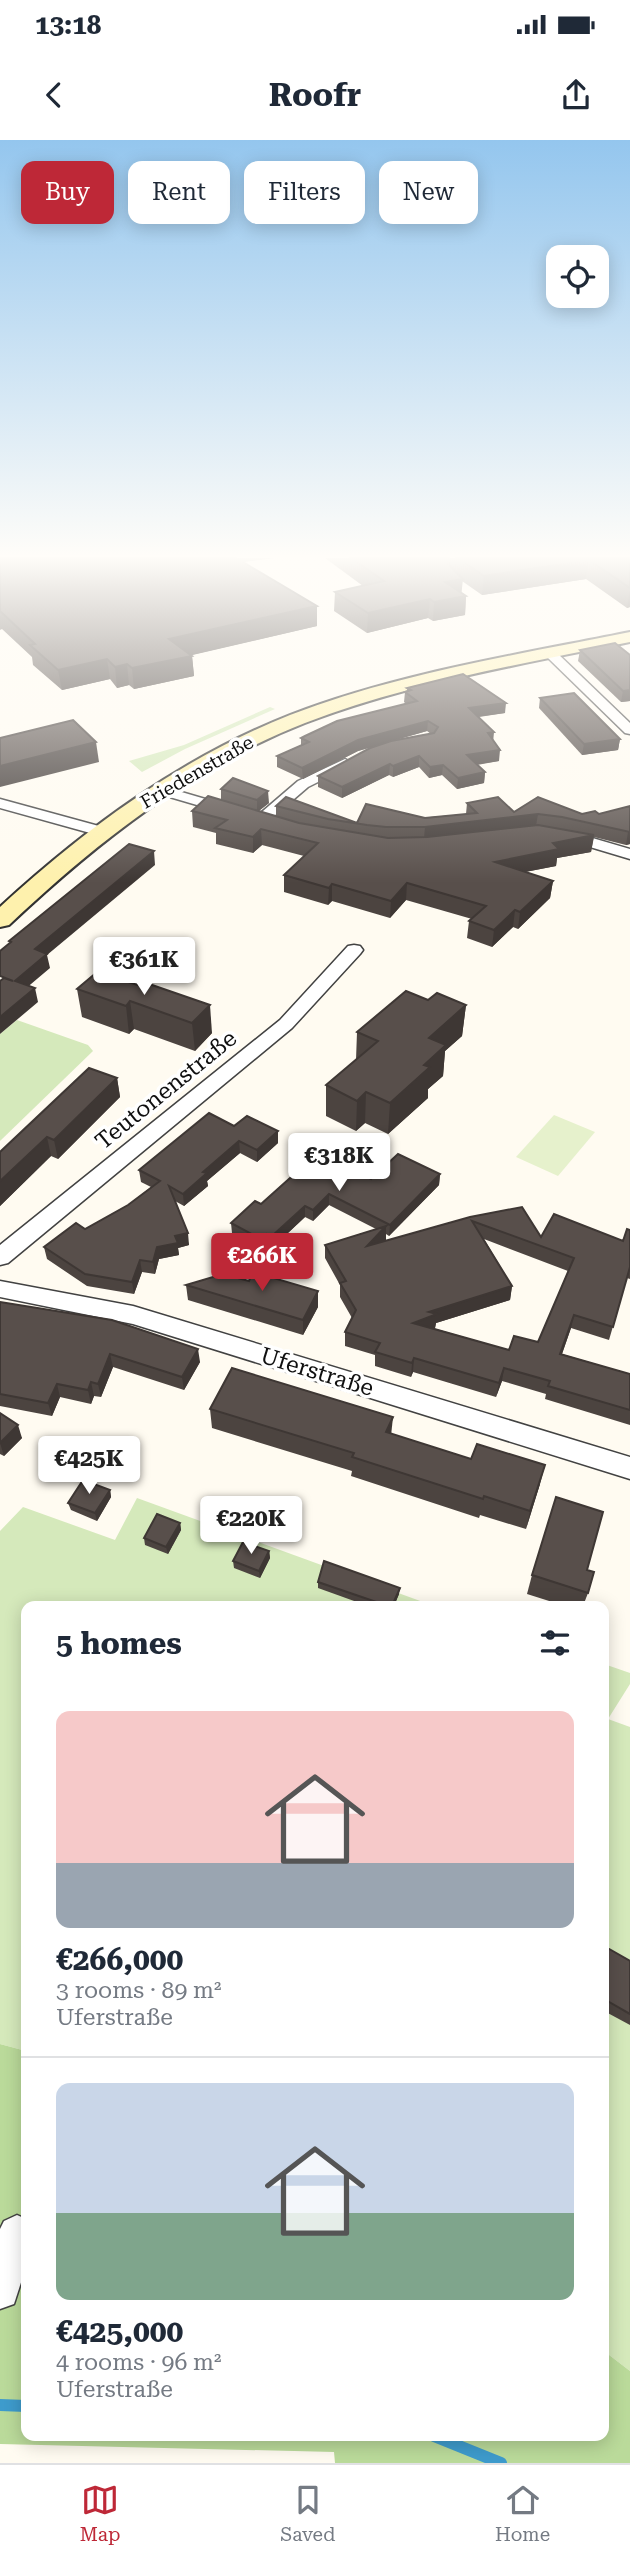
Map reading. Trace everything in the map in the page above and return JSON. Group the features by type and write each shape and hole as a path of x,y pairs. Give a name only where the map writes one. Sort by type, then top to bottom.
{"main road":[{"name":"Friedenstraße","path":"0,920 133,790 184,760 289,711 402,677 452,666"},
{"name":"Friedenstraße","path":"0,895 92,829 255,738 348,703 487,666"}],"street":[{"path":"564,666 630,730"},
{"path":"261,820 303,784 363,755"},
{"path":"160,790 279,825"},
{"path":"0,803 92,829"},
{"path":"549,834 571,836 630,854"},
{"name":"Teutonenstraße","path":"0,1257 286,1024 354,950"},
{"name":"Uferstraße","path":"0,1289 134,1315 630,1468"},
{"path":"0,2290 17,2234"}],"green space":[{"path":"270,707 275,709 185,749 142,772 129,761 184,745"},
{"path":"17,1020 88,1045 93,1051 0,1141 0,1034"},
{"path":"554,1115 595,1132 558,1176 516,1157"},
{"path":"137,1498 420,1601 21,1601 21,2050 0,2044 0,1531 23,1507 115,1540"},
{"path":"609,1666 630,1673 630,1684 609,1717"},
{"path":"609,1719 630,1727 630,2371 609,2355"},
{"path":"0,2044 21,2050 21,2441 609,2441 609,2355 630,2371 630,2463 335,2463 334,2452 0,2444"}],"building":[{"path":"54,666 74,666 58,670"},
{"path":"597,666 630,666 630,690 623,691"},
{"path":"463,674 506,703 469,708 494,732 488,733 500,750 467,755 485,772 458,778 443,765 430,767 419,756 393,766 390,764 342,787 318,776 370,748 434,733 438,727 428,721 358,740 302,768 277,756 309,742 301,738 337,721 417,701 405,692 411,690 407,688"},
{"path":"574,693 620,739 584,744 540,698"},
{"path":"73,720 96,742 0,766 0,738"},
{"path":"233,778 268,791 257,800 221,789"},
{"path":"208,796 299,823 388,838 427,837 538,825 594,835 553,843 559,849 495,862 553,881 520,912 515,910 494,930 469,921 486,906 407,883 391,901 332,884 329,888 284,875 318,843 261,829 253,837 215,828 227,820 192,811"},
{"path":"286,797 357,823 366,804 425,818 477,813 467,803 498,797 514,812 538,797 582,814 595,811 599,814 630,806 630,832 538,814 425,827 386,827 367,825 328,819 276,806"},
{"path":"129,844 154,851 35,949 47,954 15,981 35,988 0,1017 0,981 4,978 13,981 0,976 0,951"},
{"path":"97,972 144,987 142,990 149,984 210,1005 192,1023 130,1001 126,1006 77,989"},
{"path":"406,991 428,1000 437,993 466,1005 429,1038 446,1045 424,1065 430,1067 390,1103 366,1092 357,1101 326,1085 378,1041 357,1032"},
{"path":"89,1068 117,1078 54,1140 47,1137 0,1181 0,1152"},
{"path":"209,1113 234,1126 247,1116 278,1131 257,1150 239,1141 203,1172 207,1173 183,1194 169,1186 188,1233 175,1236 178,1243 157,1247 153,1262 140,1260 132,1282 85,1274 44,1247 76,1223 85,1229 128,1205 160,1181 139,1170"},
{"path":"318,1153 371,1179 398,1154 440,1174 390,1225 329,1194 313,1210 305,1206 272,1236 267,1234 261,1239 231,1223 255,1201 261,1204"},
{"path":"522,1207 541,1237 554,1214 623,1241 627,1229 630,1230 630,1267 613,1327 574,1315 560,1354 630,1374 630,1410 548,1386 550,1381 504,1368 499,1383 414,1358 412,1363 375,1352 380,1343 345,1332 356,1310 340,1283 346,1281 325,1245 386,1226 367,1246 470,1217","holes":["472,1221 574,1258 538,1342 514,1336 509,1350 413,1323 437,1314 429,1312 512,1286"]},
{"path":"253,1272 318,1291 303,1320 186,1285 223,1274 249,1281"},
{"path":"0,1302 112,1320 198,1349 182,1377 110,1354 98,1384 91,1382 88,1390 57,1384 48,1403 0,1394"},
{"path":"232,1368 393,1417 386,1432 471,1459 477,1444 545,1465 530,1511 484,1496 483,1499 352,1457 354,1453 210,1409"},
{"path":"0,1413 18,1425 0,1443"},
{"path":"83,1480 110,1490 95,1513 68,1503"},
{"path":"556,1497 603,1512 587,1570 594,1572 588,1593 532,1575"},
{"path":"157,1514 180,1523 166,1547 144,1538"},
{"path":"243,1542 269,1551 259,1571 233,1561"},
{"path":"324,1561 400,1588 394,1601 373,1601 318,1582"},
{"path":"609,1949 630,1961 630,2014 609,2002"}],"waterway":[{"path":"0,2405 21,2406"},
{"path":"446,2441 501,2463"}]}
